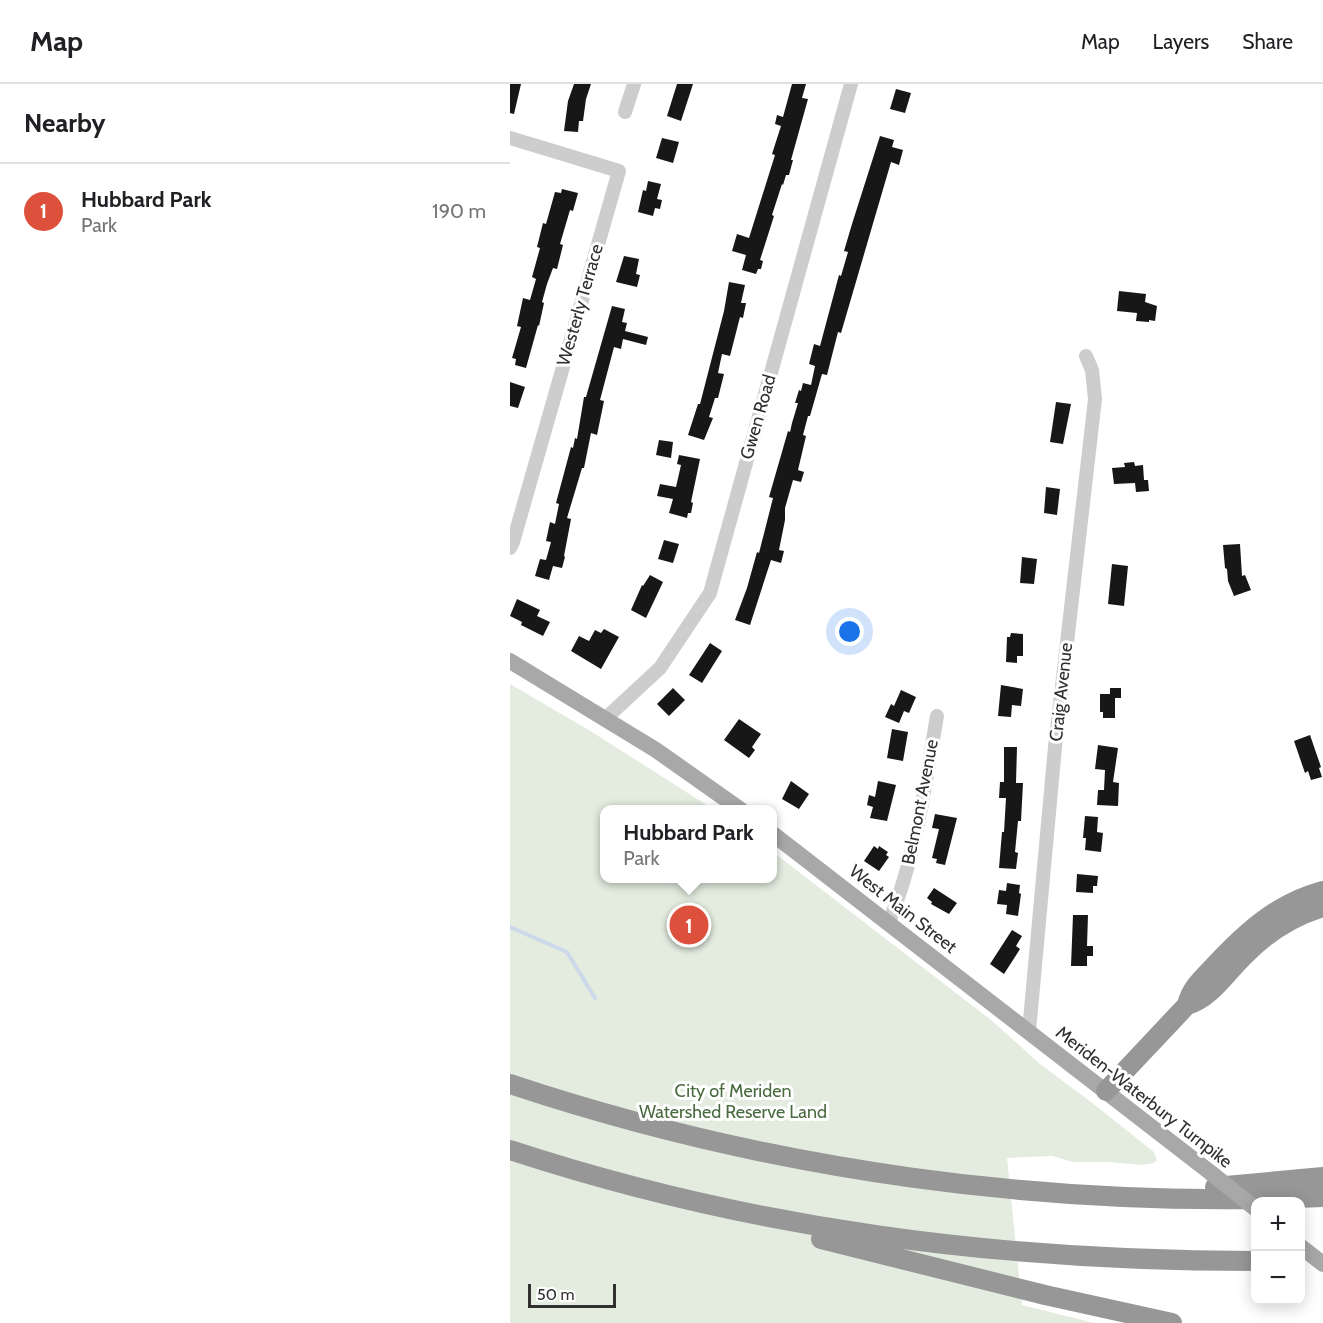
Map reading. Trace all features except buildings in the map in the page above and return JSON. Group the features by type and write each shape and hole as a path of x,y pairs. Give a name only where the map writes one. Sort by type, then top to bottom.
{"highway":[{"path":"1187,1005 1193,988 1253,927 1283,907 1323,891"},
{"path":"1106,1091 1187,1005 1203,998 1246,953 1272,931 1291,920 1323,907"},
{"path":"510,1084 667,1130 807,1161 880,1173 967,1184 1125,1196 1237,1199 1323,1197"},
{"path":"510,1150 613,1181 728,1209 851,1232 984,1249 1114,1259 1251,1261"},
{"path":"1125,1196 1155,1189 1245,1185 1323,1177"},
{"path":"728,1209 783,1230 1034,1293 1172,1323"},
{"path":"1305,1260 1323,1259"}],"main road":[{"path":"510,661 656,750 734,805"},
{"name":"West Main Street","path":"777,837 1008,1015"},
{"name":"Meriden-Waterbury Turnpike","path":"1008,1015 1251,1205"},
{"path":"1305,1250 1323,1264"}],"street":[{"path":"625,112 634,84"},
{"name":"Gwen Road","path":"606,718 660,668 710,593 851,84"},
{"name":"Westerly Terrace","path":"510,138 618,171 510,548"},
{"name":"Craig Avenue","path":"1029,1031 1063,669 1095,399 1092,370 1086,356"},
{"name":"Belmont Avenue","path":"889,922 906,875 925,788 937,716"}],"green space":[{"name":"City of Meriden Watershed Reserve Land","path":"510,684 592,732 707,805 600,805 600,883 777,883 777,855 991,1020 1040,1064 1154,1152 1157,1160 1154,1163 1142,1165 1073,1162 1052,1156 1007,1158 1022,1305 1094,1323 510,1323"}],"waterway":[{"path":"510,927 567,952 595,998"}],"place":[{"name":"Hubbard Park","path":"689,925"}]}
